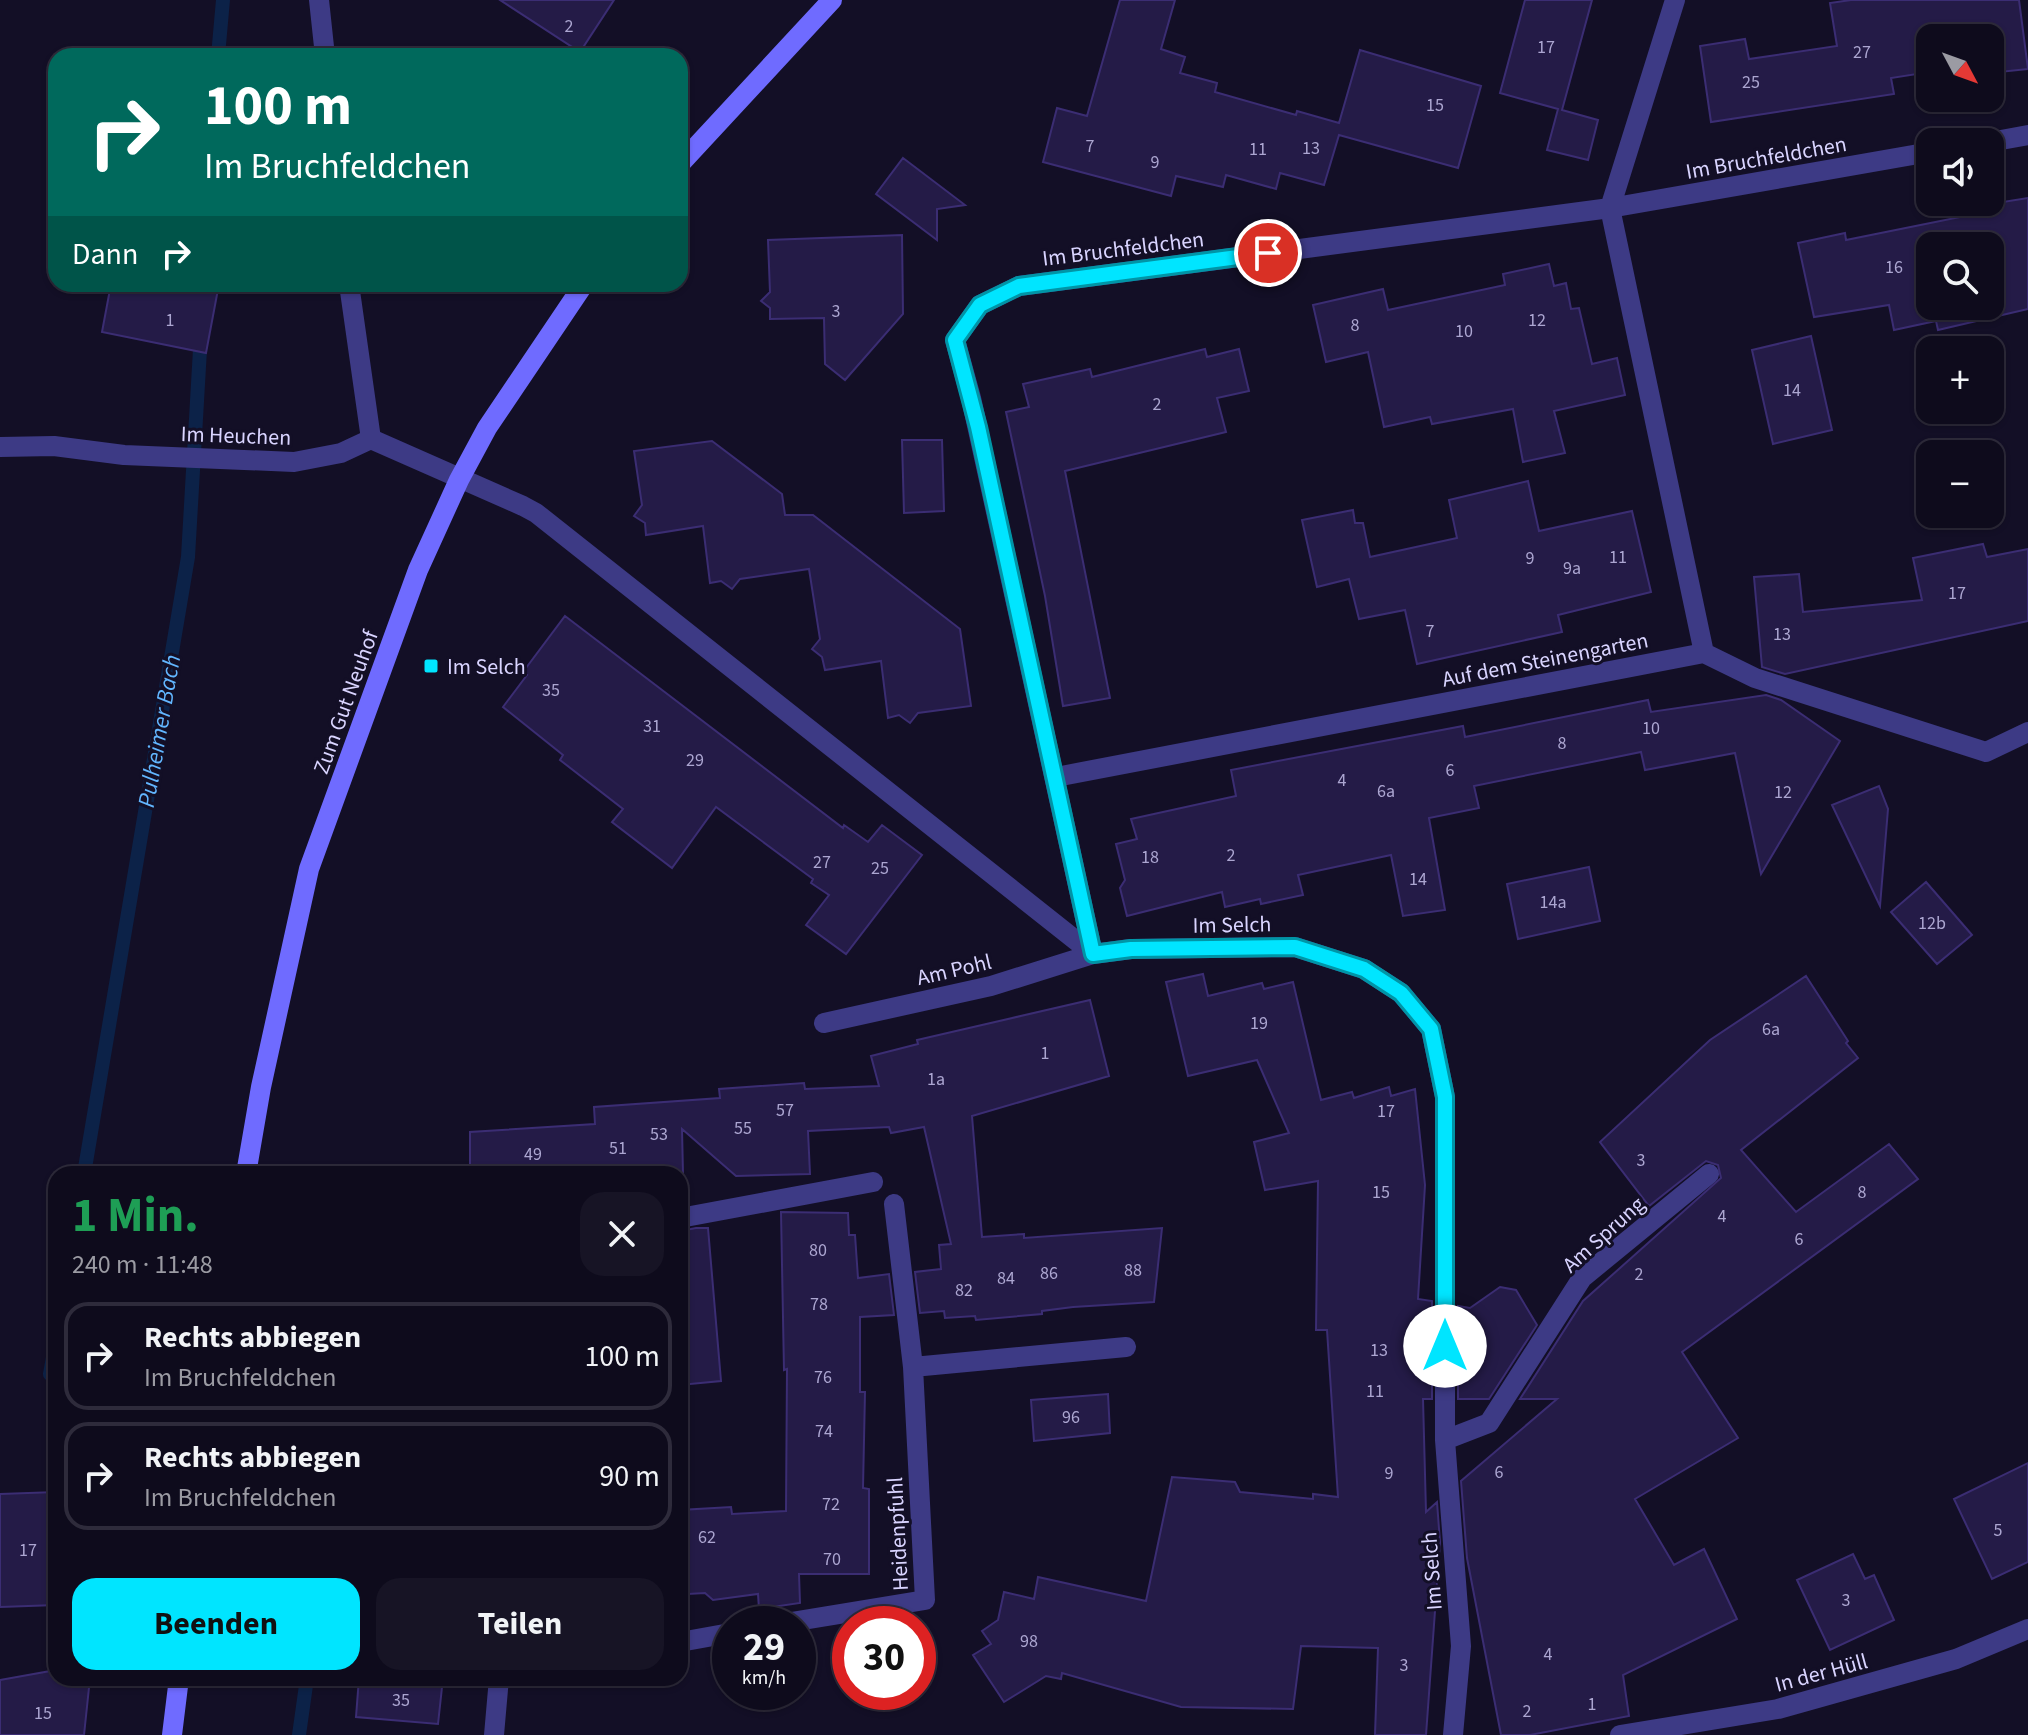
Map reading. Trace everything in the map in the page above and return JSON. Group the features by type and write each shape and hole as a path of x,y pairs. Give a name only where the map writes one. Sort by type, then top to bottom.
{"main road":[{"path":"688,155 832,0"},
{"name":"Zum Gut Neuhof","path":"247,1166 261,1087 309,869 418,570 459,480 514,384 578,292"},
{"path":"172,1735 178,1686"}],"street":[{"path":"319,0 324,48"},
{"path":"1675,0 1610,208 1704,653 1755,678 1986,752 2028,732"},
{"path":"2004,139 2028,135"},
{"name":"Im Bruchfeldchen","path":"1093,954 971,398 955,340 980,305 1019,286 1610,208 1916,154"},
{"path":"350,292 371,439 536,513 1093,954"},
{"name":"Im Heuchen","path":"0,447 54,446 124,455 294,462 341,453 371,439"},
{"name":"Auf dem Steinengarten","path":"1056,777 1704,653"},
{"name":"Im Selch","path":"1093,954 1131,949 1295,947 1364,969 1401,993 1431,1029 1445,1097 1445,1440 1461,1646 1453,1735"},
{"name":"Am Pohl","path":"824,1023 991,986 1093,954"},
{"name":"Am Sprung","path":"1445,1440 1489,1423 1582,1278 1709,1174"},
{"path":"688,1217 873,1182"},
{"name":"Heidenpfuhl","path":"816,1618 925,1600 913,1367 894,1204"},
{"path":"913,1367 1126,1347"},
{"name":"In der Hüll","path":"1620,1735 1778,1709 1956,1659 2028,1629"},
{"path":"688,1641 712,1636"},
{"path":"494,1735 498,1686"}],"building":[{"path":"500,0 614,0 583,48 574,48"},
{"path":"1120,0 1175,0 1161,49 1185,57 1180,73 1217,83 1215,92 1296,115 1297,111 1339,123 1360,50 1481,86 1458,168 1339,135 1324,185 1280,173 1276,189 1226,175 1223,187 1176,176 1171,196 1043,162 1057,108 1087,116"},
{"path":"1525,0 1592,0 1562,110 1598,120 1588,160 1547,150 1558,109 1500,93"},
{"path":"1851,0 2019,0 2028,69 2004,72 2004,24 1916,24 1916,74 1891,78 1894,94 1711,122 1700,46 1745,39 1749,59 1837,46 1830,3"},
{"path":"903,158 965,205 937,209 937,240 876,194"},
{"path":"2028,198 2028,309 2004,315 2004,232 1916,232 1916,320 1981,320 1938,330 1936,321 1894,330 1889,305 1814,317 1798,243 1845,233 1846,240 1965,216 2004,216 2004,202"},
{"path":"902,235 903,314 845,380 825,364 824,318 770,319 770,308 761,301 770,292 768,240"},
{"path":"1549,264 1554,286 1566,283 1571,309 1579,308 1592,364 1617,358 1625,395 1554,411 1565,453 1523,462 1513,409 1432,424 1430,417 1384,427 1368,352 1326,362 1313,305 1383,289 1388,310 1505,285 1503,274"},
{"path":"110,292 217,292 206,353 102,332"},
{"path":"1811,336 1832,430 1773,444 1752,350"},
{"path":"1205,349 1207,357 1239,349 1249,391 1217,398 1226,432 1065,471 1110,698 1063,706 1045,596 1006,412 1029,407 1023,384 1090,369 1092,377"},
{"path":"902,440 942,440 944,511 904,513"},
{"path":"712,441 782,494 785,515 813,515 960,629 971,706 918,713 910,723 899,715 888,718 881,661 825,670 822,657 812,649 820,639 809,569 740,579 732,589 721,581 710,583 703,526 646,535 645,523 634,516 642,505 634,451"},
{"path":"1528,481 1539,531 1632,511 1651,592 1558,615 1562,632 1417,664 1405,610 1359,619 1349,579 1317,587 1302,520 1353,510 1355,523 1363,523 1370,557 1457,538 1449,500"},
{"path":"1983,544 1987,557 2028,549 2028,621 1785,674 1762,667 1754,577 1799,574 1803,612 1922,600 1913,558"},
{"path":"565,616 843,828 844,825 868,842 882,825 922,855 846,954 806,925 829,895 811,883 813,879 716,807 672,868 612,822 623,809 560,760 563,755 503,707 527,675 523,672"},
{"path":"1766,695 1781,700 1840,741 1761,874 1735,753 1645,770 1641,752 1474,786 1479,808 1429,818 1445,910 1403,916 1391,855 1298,875 1303,895 1261,904 1260,899 1225,907 1222,892 1127,916 1120,888 1125,880 1116,844 1137,839 1131,819 1236,796 1231,770 1463,726 1465,737 1648,700 1651,712"},
{"path":"1879,786 1888,809 1880,906 1832,805"},
{"path":"1589,867 1600,921 1518,939 1507,884"},
{"path":"1926,882 1972,935 1937,964 1891,912"},
{"path":"1203,974 1208,996 1262,983 1264,989 1293,982 1321,1100 1352,1092 1354,1098 1389,1087 1391,1096 1415,1089 1425,1185 1418,1299 1432,1301 1432,1399 1423,1399 1426,1512 1437,1502 1440,1542 1426,1735 1375,1735 1378,1648 1301,1646 1293,1709 1181,1707 1062,1673 1061,1679 1046,1676 1004,1702 973,1655 991,1644 982,1631 998,1620 1004,1592 1034,1599 1038,1577 1146,1601 1172,1477 1235,1482 1240,1492 1313,1499 1313,1494 1338,1497 1327,1330 1316,1330 1318,1181 1265,1190 1254,1142 1289,1133 1257,1060 1188,1076 1166,982"},
{"path":"1806,976 1858,1058 1741,1150 1796,1212 1889,1144 1918,1179 1682,1352 1738,1438 1635,1499 1674,1565 1704,1549 1737,1619 1623,1675 1629,1716 1530,1735 1501,1735 1467,1558 1461,1481 1557,1399 1520,1399 1583,1301 1721,1178 1718,1165 1706,1161 1649,1206 1600,1142 1710,1040"},
{"path":"1090,1000 1109,1076 972,1116 982,1237 1024,1234 1024,1238 1162,1228 1154,1302 1073,1307 1042,1311 1042,1314 976,1320 975,1316 945,1318 944,1311 920,1313 915,1272 941,1269 939,1245 951,1244 924,1127 891,1133 889,1127 808,1131 810,1174 736,1176 682,1129 683,1166 470,1166 470,1132 595,1124 594,1107 720,1098 719,1089 804,1083 805,1089 879,1086 871,1056 918,1044 917,1040"},
{"path":"781,1212 848,1213 849,1235 855,1235 858,1278 889,1274 894,1315 860,1317 860,1392 865,1392 863,1488 869,1489 869,1574 799,1574 800,1603 780,1606 759,1606 758,1594 713,1600 705,1593 688,1594 688,1510 731,1507 732,1514 786,1511 787,1369 784,1370"},
{"path":"708,1228 721,1381 688,1384 688,1230"},
{"path":"1500,1287 1516,1290 1537,1325 1489,1399 1458,1399 1458,1306 1470,1308"},
{"path":"1108,1394 1110,1433 1034,1441 1031,1400"},
{"path":"2028,1463 2028,1562 1992,1579 1954,1499"},
{"path":"48,1492 48,1605 0,1607 0,1494"},
{"path":"1853,1554 1865,1579 1874,1575 1894,1620 1830,1650 1797,1580"},
{"path":"48,1671 48,1686 89,1686 84,1735 0,1735 0,1680"},
{"path":"358,1686 442,1686 438,1724 356,1717"}],"waterway":[{"name":"Pulheimer Bach","path":"219,48 223,0"},
{"name":"Pulheimer Bach","path":"85,1166 188,557 201,332"},
{"name":"Pulheimer Bach","path":"299,1735 306,1686"}],"place":[{"name":"Im Selch","path":"431,666"}],"route":[{"path":"1268,253 1019,286 980,305 955,340 978,427 1093,954 1131,949 1295,947 1364,969 1401,993 1431,1029 1445,1097 1445,1346"}]}
